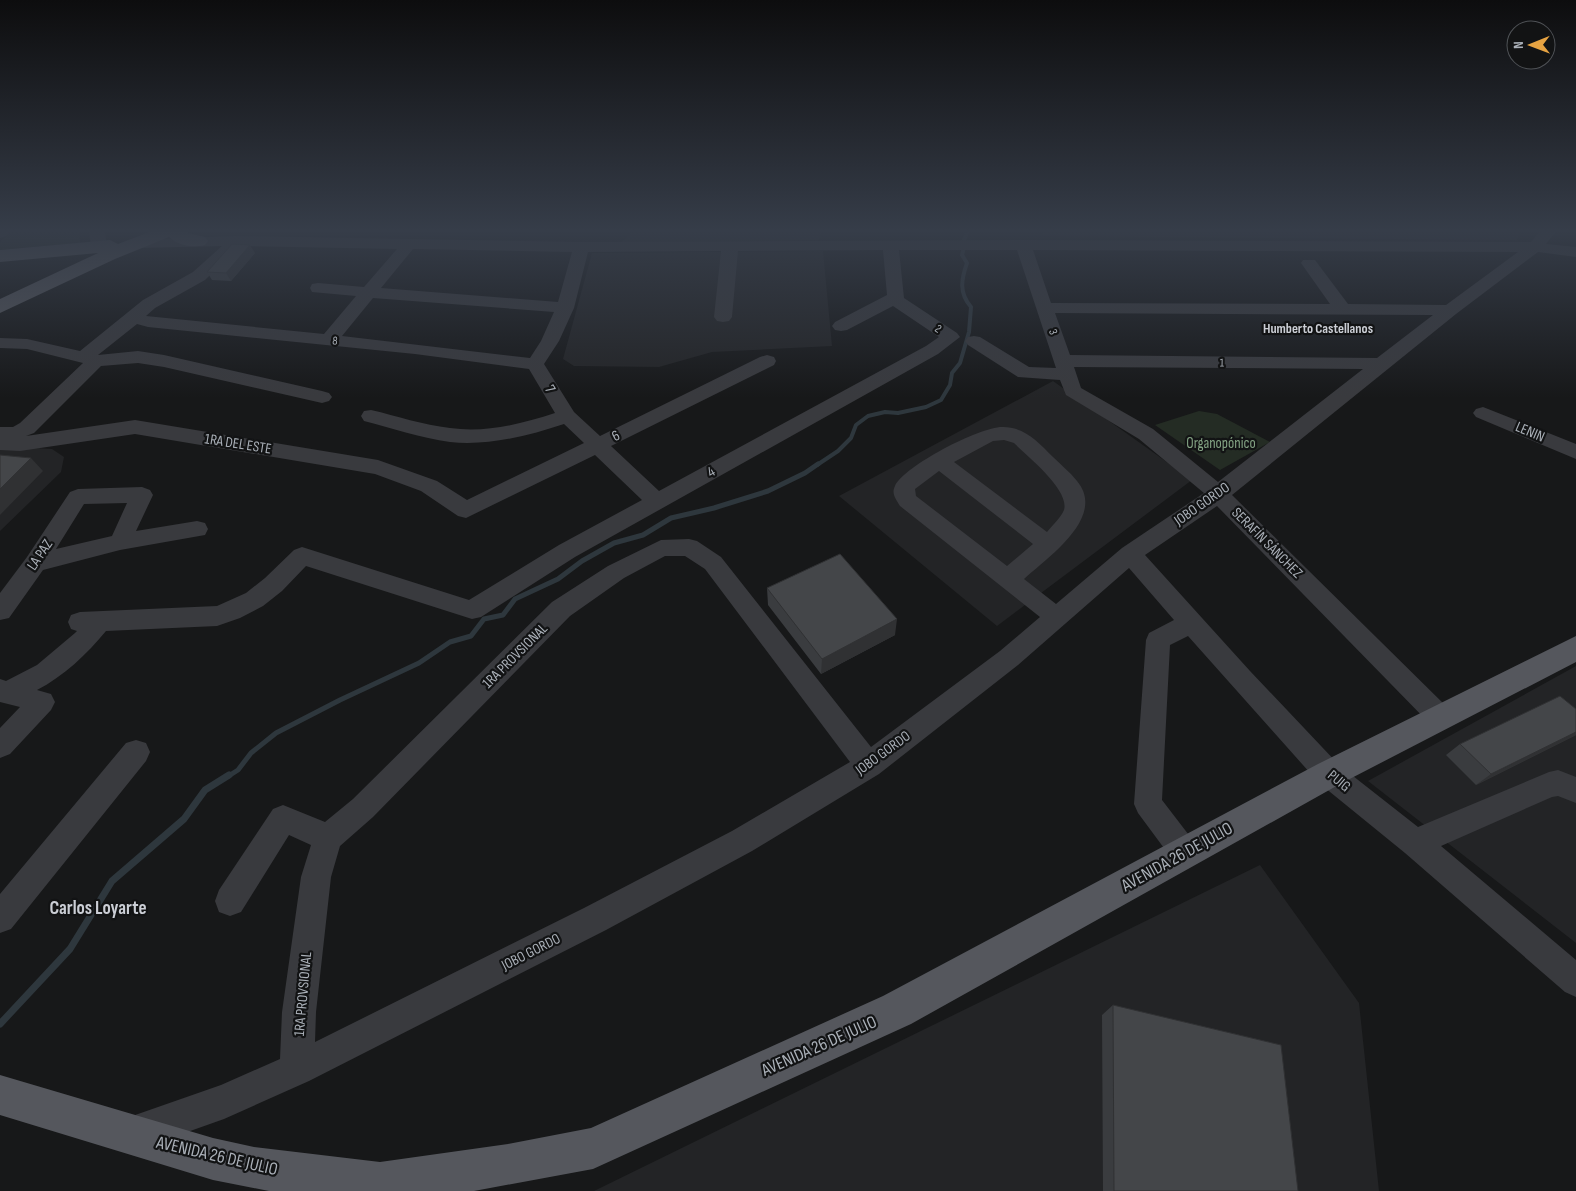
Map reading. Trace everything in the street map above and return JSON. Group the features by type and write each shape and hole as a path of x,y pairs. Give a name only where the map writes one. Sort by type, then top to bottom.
{"main road":[{"path":"0,307 41,287"},
{"name":"AVENIDA 26 DE JULIO","path":"0,1094 213,1159 254,1168 380,1183 508,1165 593,1148 897,1010 1329,774 1576,648"}],"street":[{"path":"0,434 16,433 27,428 89,359 160,297 179,287"},
{"path":"329,340 374,287"},
{"path":"535,364 550,341 565,308 570,287"},
{"path":"723,317 726,287"},
{"path":"841,326 896,297 895,287"},
{"name":"3","path":"1037,287 1067,375"},
{"path":"1326,287 1342,310"},
{"name":"JOBO GORDO","path":"129,1134 224,1101 297,1069 595,919 742,841 869,765 1009,658 1130,554 1218,494 1480,287"},
{"path":"318,288 565,308"},
{"name":"2","path":"896,297 896,300 951,337"},
{"path":"1045,308 1450,310"},
{"name":"8","path":"134,318 148,322 329,340 535,364"},
{"name":"4","path":"3,692 46,673 84,640 89,622 217,616 237,610 260,598 302,556 472,610 567,550 932,350 951,337"},
{"name":"1","path":"974,341 1025,373 1067,375 1381,364"},
{"path":"4,347 27,344 89,359 138,357 164,361 322,397"},
{"name":"6","path":"466,510 767,361"},
{"name":"7","path":"535,364 567,416 656,501"},
{"name":"SERAFÍN SÁNCHEZ","path":"1067,375 1146,434 1218,494 1441,718"},
{"name":"LENIN","path":"1484,413 1576,452"},
{"path":"371,416 450,435 474,436 505,433 534,427 567,416"},
{"name":"1RA DEL ESTE","path":"0,443 20,444 135,427 378,467 429,486 466,510"},
{"path":"1008,579 1048,544 1074,514 1076,504 1075,496 1070,486 1060,474 1021,438 1002,433 992,434 976,441 911,480 905,487 904,494 908,501 1056,617"},
{"path":"942,462 1048,544"},
{"name":"LA PAZ","path":"0,611 35,563 78,496 142,495 120,542"},
{"path":"35,563 120,542 197,529"},
{"name":"1RA PROVSIONAL","path":"297,1069 299,1012 316,877 328,838 363,808 559,611 616,572 662,548 690,546 712,563 869,765"},
{"name":"PUIG","path":"1130,554 1329,774 1415,843 1576,981"},
{"path":"1185,853 1148,804 1158,640 1191,623"},
{"path":"0,746 42,702 3,692"},
{"path":"0,918 136,752"},
{"path":"1415,843 1549,785 1558,783 1576,790"},
{"path":"230,902 283,818 328,838"}],"shaded area":[{"path":"583,287 826,287 832,346 712,352 659,367 574,366 563,359"},
{"path":"1053,381 1192,480 997,626 839,496"},
{"path":"0,446 52,449 64,457 61,472 0,531"},
{"path":"1576,666 1576,943 1368,781"},
{"path":"1260,865 1359,1003 1379,1191 594,1191"}],"green space":[{"name":"Organopónico","path":"1199,411 1217,414 1270,442 1220,470 1155,425"}],"building":[{"path":"0,455 31,458 0,489"},
{"path":"840,554 897,619 822,659 767,588"},
{"path":"1560,696 1576,709 1576,732 1491,774 1460,744"},
{"path":"1113,1005 1281,1045 1298,1191 1114,1191"}],"waterway":[{"path":"817,465 838,451 851,438 856,425 868,416 885,412 898,413 926,407 941,400 950,385 952,373 960,363 969,332 971,307 964,297 962,287"},
{"path":"227,777 238,770 251,753 276,733 340,700 419,663 450,642 471,636 484,619 503,615 515,599 558,579 582,561 614,543 643,535 671,518 714,508 768,491 805,473 818,464"},
{"path":"0,1024 70,949 112,881 184,819 205,790 229,775"}],"district":[{"name":"Humberto Castellanos","path":"1318,328"},
{"name":"Carlos Loyarte","path":"98,908"}]}
